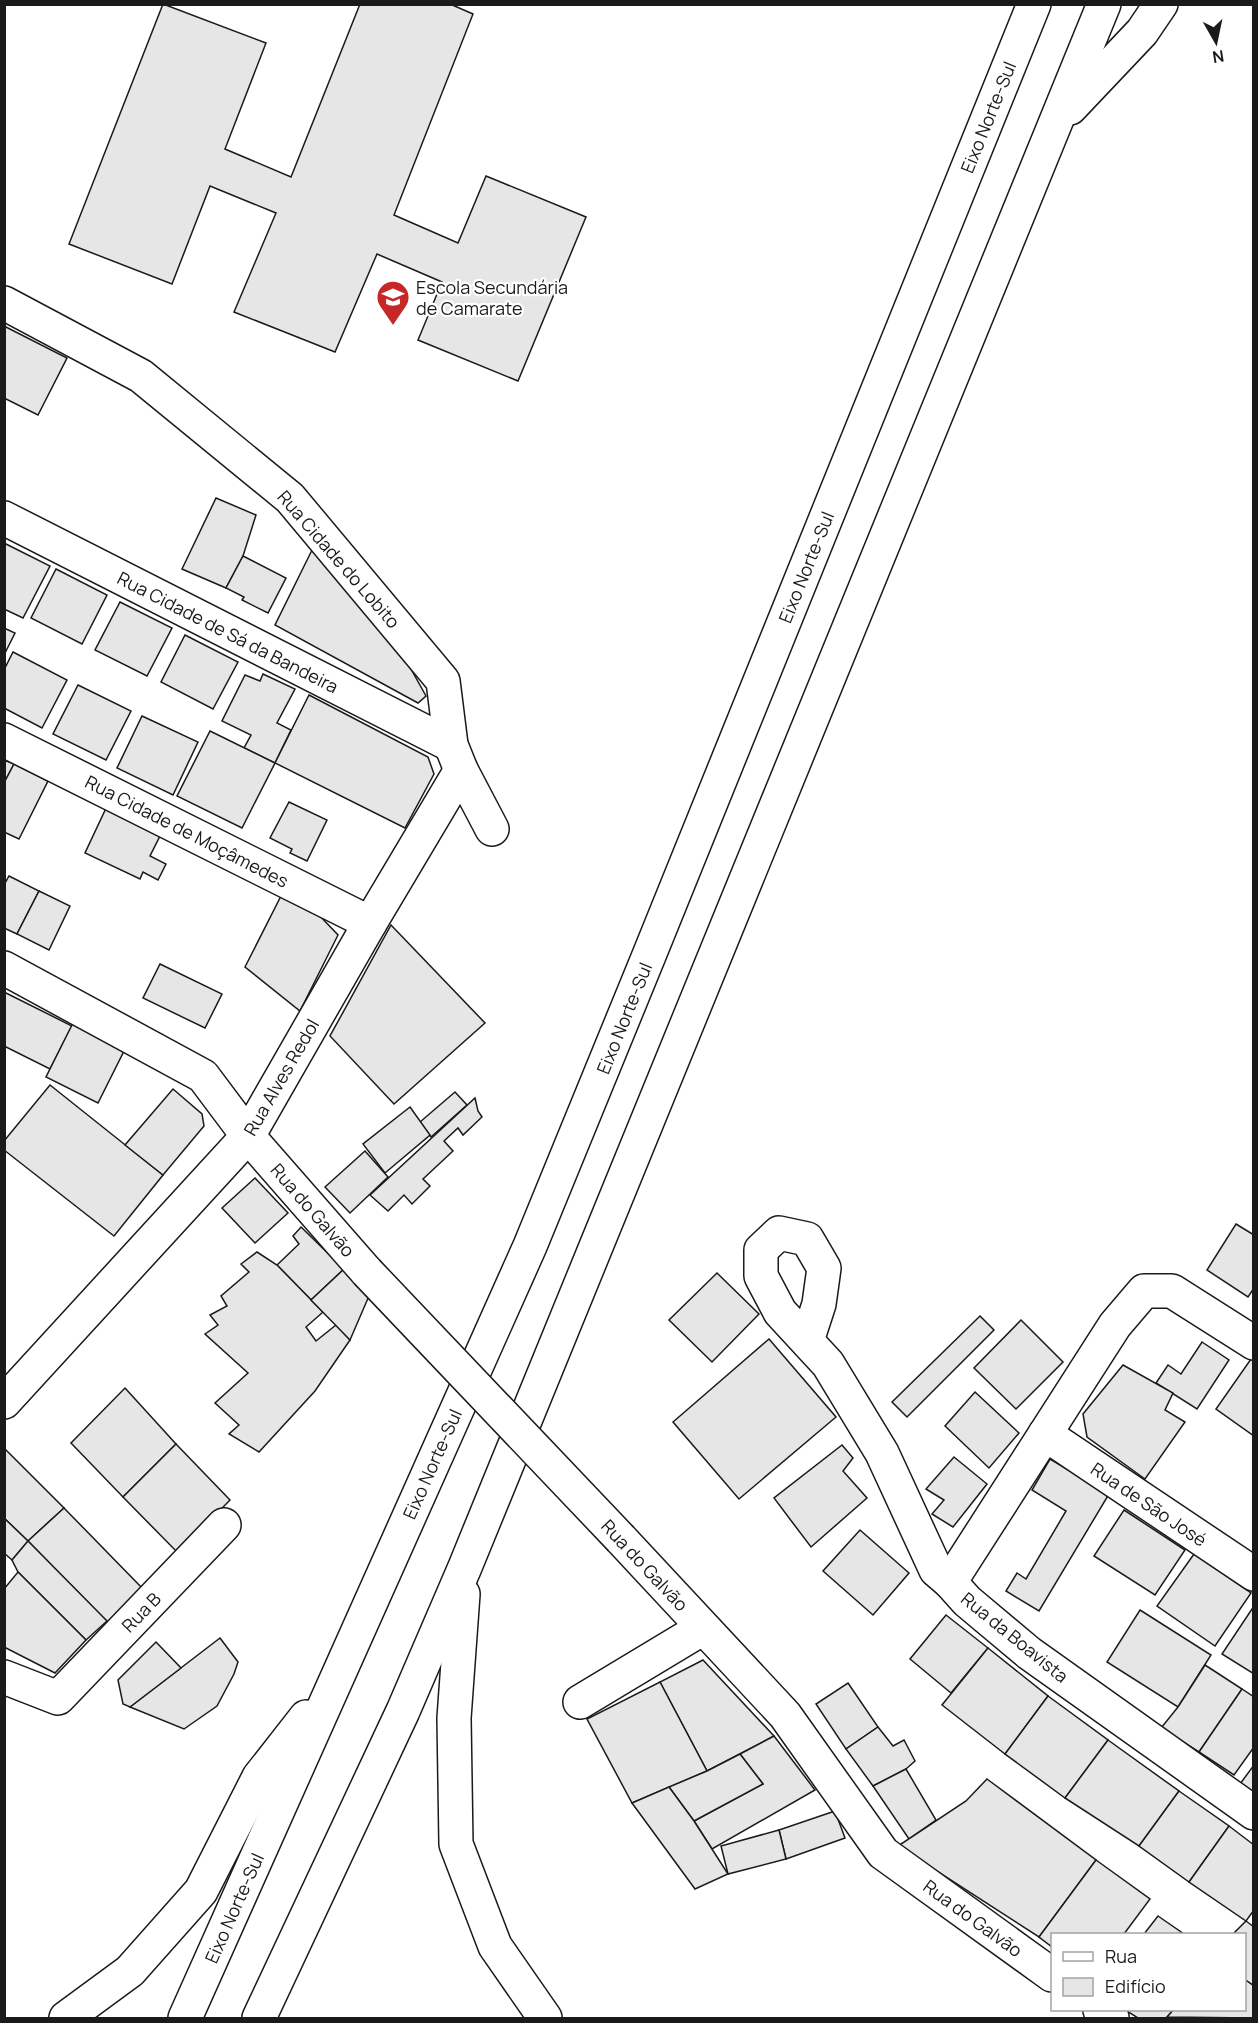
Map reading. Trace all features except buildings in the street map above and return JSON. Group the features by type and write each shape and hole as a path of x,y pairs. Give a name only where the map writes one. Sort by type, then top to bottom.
{"main road":[{"name":"Eixo Norte-Sul","path":"184,2019 530,1246 1034,4"},
{"path":"259,2019 404,1711 465,1567 1104,4"},
{"path":"1057,123 1142,32 1161,4"},
{"name":"Rua Cidade do Lobito","path":"4,303 141,376 290,498 443,681 456,757 492,829"},
{"name":"Rua Cidade de Sá da Bandeira","path":"4,518 456,757"},
{"name":"Rua Cidade de Moçâmedes","path":"4,740 370,922"},
{"name":"Rua Alves Redol","path":"4,1402 248,1136 370,922 456,757"},
{"name":"Rua do Galvão","path":"4,968 203,1076 248,1136 367,1272 785,1715 883,1853 1051,1974"},
{"path":"950,1582 1115,1325 1144,1291 1172,1291 1254,1343"},
{"name":"Rua da Boavista","path":"807,1341 828,1364 882,1453 936,1570 967,1601 1029,1653 1254,1813"},
{"name":"Rua de São José","path":"1046,1434 1254,1574"},
{"name":"Rua B","path":"4,1677 58,1698 224,1525"},
{"path":"465,1567 454,1718 456,1844 495,1946 545,2019"},
{"path":"580,1702 704,1628"},
{"path":"66,2019 130,1971 201,1892 259,1777 336,1680"}],"place":[{"name":"Escola Secundária de Camarate","path":"393,326"}]}
